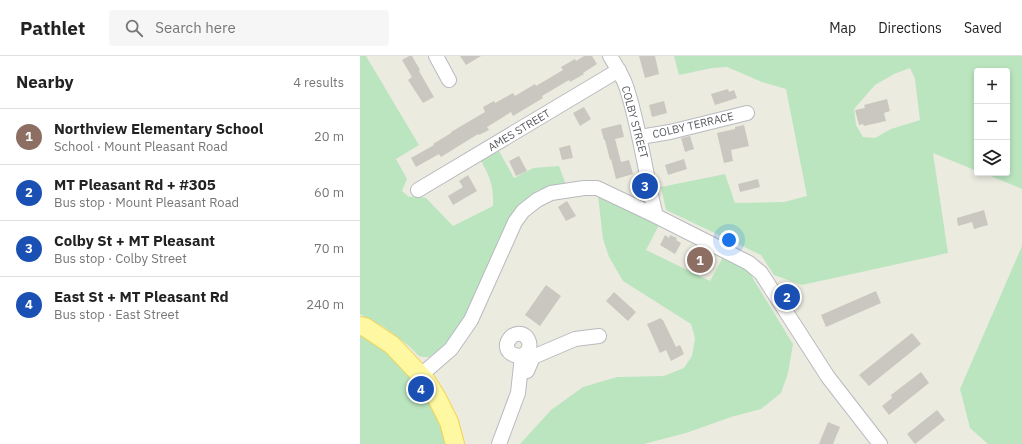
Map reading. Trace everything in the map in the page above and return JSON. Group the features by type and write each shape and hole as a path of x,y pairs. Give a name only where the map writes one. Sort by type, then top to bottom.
{"main road":[{"path":"360,326 365,327 392,345 427,382 438,398 449,422 455,444"}],"street":[{"path":"436,56 449,80"},
{"name":"COLBY STREET","path":"610,56 619,70 626,86 640,137 656,216"},
{"name":"AMES STREET","path":"418,190 619,70"},
{"name":"COLBY TERRACE","path":"640,137 670,132 747,113"},
{"path":"421,375 451,349 471,320 515,222 523,211 537,200 551,193 584,188 597,188 749,263 761,273 828,377 880,444"},
{"path":"499,444 533,357 575,339 599,336"},
{"path":"518,394 522,356"}],"green space":[{"path":"360,56 366,56 419,145 396,159 407,179 402,191 409,197 418,196 426,198 453,226 493,206 491,182 481,161 499,151 514,178 533,168 559,166 566,185 538,190 527,199 460,327 452,337 429,357 419,356 384,327 360,314"},
{"path":"674,56 1022,56 1022,189 990,176 1010,176 1010,68 974,68 974,170 933,153 948,253 802,285 774,275 761,255 666,210 661,187 725,174 735,203 784,202 807,196 786,89 762,82 727,67 712,68 679,75","holes":["910,68 915,79 920,120 891,129 875,138 863,137 856,125 854,109 875,85 894,74"]},
{"path":"598,196 659,225 646,250 710,281 723,257 749,272 793,344 788,373 781,393 761,409 731,417 686,433 644,444 520,444 551,410 583,387 617,377 664,376 684,368 692,356 695,338 691,324 623,281 609,257 603,239"},
{"path":"1022,246 1022,444 988,444 970,428 960,389"},
{"path":"360,326 421,375 455,444 360,444"}],"building":[{"path":"412,56 434,97 423,103 408,80 412,77 402,60"},
{"path":"460,56 481,56 466,65"},
{"path":"584,56 592,56 597,64 583,73 584,74 570,82 569,80 542,96 543,98 513,116 511,112 487,127 489,130 479,135 478,134 441,157 439,154 416,167 411,158 485,112 483,107 494,101 495,103 513,93 515,96 535,84 536,86 563,70 561,67"},
{"path":"639,56 655,56 659,74 645,78"},
{"path":"728,89 729,92 734,90 737,98 715,105 711,94"},
{"path":"887,99 890,111 884,113 886,121 864,126 863,124 859,125 855,110 865,108 864,105"},
{"path":"664,101 667,113 652,117 649,105"},
{"path":"584,107 591,119 580,126 573,113"},
{"path":"621,124 624,137 615,139 621,162 629,160 633,174 616,179 601,129"},
{"path":"744,125 749,146 731,150 733,161 724,163 717,133 735,129 735,127"},
{"path":"690,136 694,149 685,152 681,138"},
{"path":"570,145 573,158 562,160 559,148"},
{"path":"519,156 527,171 516,176 509,161"},
{"path":"684,159 687,169 668,175 665,165"},
{"path":"468,175 477,191 453,205 448,196 463,187 459,181"},
{"path":"758,179 760,187 740,192 738,184"},
{"path":"567,201 576,216 566,221 558,207"},
{"path":"984,210 988,225 974,229 972,222 958,226 957,218"},
{"path":"665,235 669,238 670,235 677,238 676,240 681,243 675,254 660,245"},
{"path":"546,285 561,296 540,326 525,315"},
{"path":"876,291 881,303 826,327 821,315"},
{"path":"614,292 636,312 628,321 606,301"},
{"path":"661,318 676,347 680,345 684,354 671,361 666,350 660,353 647,324"},
{"path":"912,333 921,344 869,386 859,375"},
{"path":"921,372 929,383 889,415 882,406 892,398 891,395"},
{"path":"937,410 945,420 915,444 907,434"},
{"path":"828,422 840,427 833,444 819,444"}],"place":[{"name":"Colby St + MT Pleasant","path":"645,186"},
{"name":"Northview Elementary School","path":"700,260"},
{"name":"MT Pleasant Rd + #305","path":"787,297"},
{"name":"East St + MT Pleasant Rd","path":"421,389"}]}
